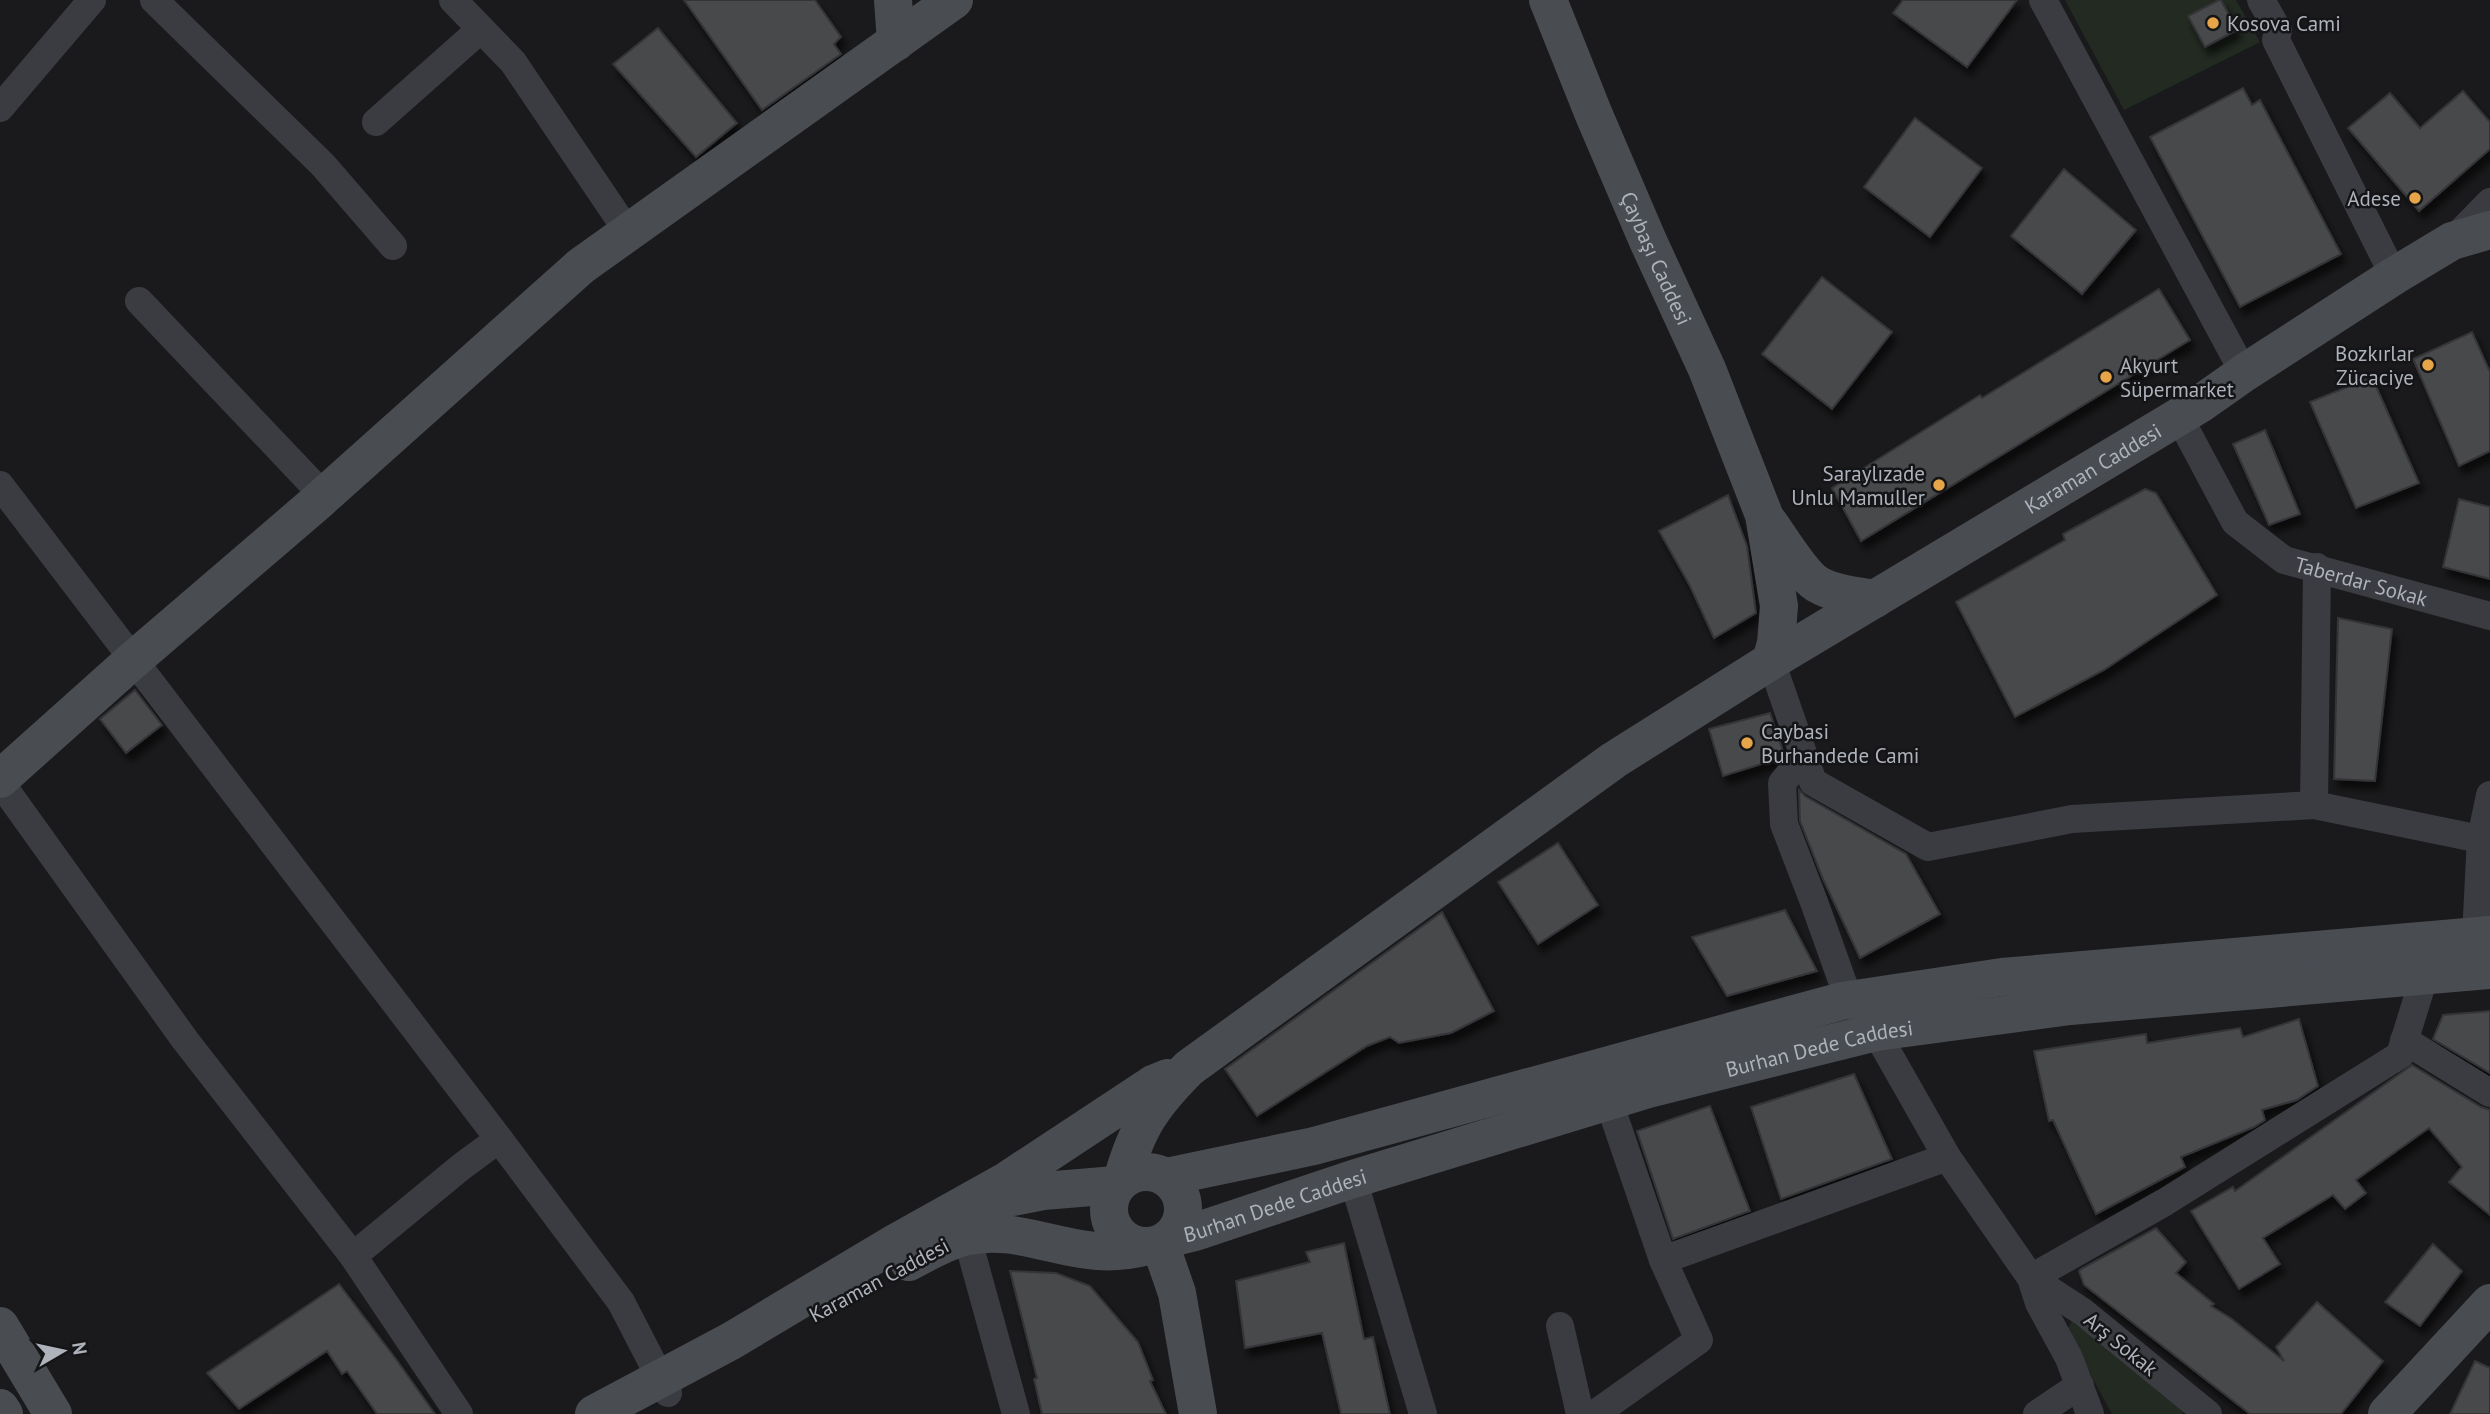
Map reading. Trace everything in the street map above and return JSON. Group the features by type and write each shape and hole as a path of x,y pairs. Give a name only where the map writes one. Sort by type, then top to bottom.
{"main road":[{"path":"893,0 896,41"},
{"path":"0,780 581,266 954,0"},
{"name":"Çaybaşı Caddesi","path":"1548,0 1648,242 1706,369 1764,515"},
{"name":"Karaman Caddesi","path":"614,1412 950,1242 960,1224 1006,1181 1153,1084 1189,1068 1614,760 1771,662 2179,417 2394,275 2452,242 2490,230"},
{"path":"1764,515 1815,583 1842,593 1875,599"},
{"path":"1764,515 1779,606 1776,643 1771,662"},
{"name":"Burhan Dede Caddesi","path":"1166,1177 1314,1146 1849,1000 2002,977 2485,947"},
{"name":"Burhan Dede Caddesi","path":"1159,1243 1648,1089 1876,1032 2070,1006 2425,974 2485,947"},
{"path":"1119,1183 1134,1173 1145,1171 1166,1177 1180,1194 1183,1204 1183,1216 1178,1228 1159,1243 1135,1245 1124,1240 1115,1231 1109,1207 1134,1140 1148,1113 1189,1068"},
{"name":"Karaman Caddesi","path":"960,1224 1043,1191 1119,1183"},
{"name":"Karaman Caddesi","path":"960,1224 998,1235 1034,1237 1088,1250 1126,1252 1159,1243"},
{"path":"1159,1243 1177,1293 1198,1414"},
{"path":"2387,1414 2490,1303"},
{"path":"0,1326 52,1414"},
{"path":"0,1408 4,1414"}],"street":[{"path":"0,107 92,0"},
{"path":"154,0 323,165 393,246"},
{"path":"453,0 513,62 628,232"},
{"path":"2043,0 2244,373"},
{"path":"2261,0 2278,30 2276,40 2394,275"},
{"path":"376,122 481,29"},
{"path":"2452,242 2490,202"},
{"path":"139,301 324,496"},
{"name":"Taberdar Sokak","path":"2179,417 2235,522 2284,559 2490,616"},
{"path":"0,485 621,1302 664,1386"},
{"path":"2314,805 2317,568"},
{"path":"1771,662 1813,782 1928,848 2072,819 2314,805 2486,840"},
{"path":"1803,757 1782,783 1784,824 1849,1000"},
{"path":"0,780 185,1040 353,1256 459,1414"},
{"path":"2485,947 2486,840 2490,795"},
{"path":"2035,1291 2165,1202 2400,1055 2425,974"},
{"path":"1876,1032 1947,1157 2035,1291 2069,1358 2090,1414"},
{"path":"2404,1040 2490,1093"},
{"path":"1595,1414 1699,1340 1663,1260 1609,1102"},
{"path":"353,1256 499,1139"},
{"path":"1663,1260 1947,1157"},
{"path":"1353,1180 1423,1414"},
{"path":"960,1224 1016,1414"},
{"name":"Arş Sokak","path":"2035,1291 2083,1312 2208,1414"},
{"path":"1560,1326 1580,1414"},
{"path":"2037,1414 2080,1385"}],"shaded area":[{"path":"2065,0 2236,0 2260,42 2124,110"},
{"path":"2072,1321 2188,1411 2181,1414 2112,1414 2067,1331"}],"building":[{"path":"684,0 815,0 841,37 834,44 841,54 762,110"},
{"path":"1903,0 2017,0 1967,67 1893,13"},
{"name":"Kosova Cami","path":"2219,0 2237,30 2205,47 2188,16"},
{"path":"658,28 737,123 696,157 613,64"},
{"path":"2243,88 2252,105 2260,100 2341,254 2240,307 2150,137"},
{"path":"2463,91 2490,122 2490,149 2419,211 2348,128 2390,93 2420,128"},
{"path":"1915,118 1982,168 1930,237 1864,187"},
{"path":"2064,169 2136,230 2082,294 2011,236"},
{"path":"1822,277 1892,332 1832,409 1762,354"},
{"path":"2159,289 2190,340 1861,541 1832,488 1980,395 1982,398"},
{"path":"2472,332 2490,372 2490,451 2459,466 2413,359"},
{"path":"2372,377 2419,483 2356,508 2310,402"},
{"path":"2265,430 2300,514 2269,525 2233,444"},
{"path":"2145,489 2156,493 2217,595 2104,670 2015,717 1956,602 2065,540 2063,534"},
{"path":"1728,495 1747,546 1756,613 1714,638 1690,586 1659,531"},
{"path":"2459,499 2490,507 2490,579 2443,567"},
{"path":"2338,618 2392,629 2375,781 2334,779"},
{"path":"135,690 162,725 126,753 100,719"},
{"name":"Caybasi Burhandede Cami","path":"1770,713 1784,754 1781,758 1723,776 1709,729"},
{"path":"1799,790 1906,854 1940,914 1860,958 1823,879 1800,821"},
{"path":"1558,843 1598,905 1538,944 1498,882"},
{"path":"1785,910 1817,971 1727,996 1692,937"},
{"path":"1442,912 1494,1011 1451,1033 1399,1043 1390,1037 1367,1046 1257,1116 1225,1069"},
{"path":"2490,1011 2490,1073 2433,1039 2443,1015"},
{"path":"2299,1019 2318,1086 2297,1100 2262,1110 2265,1120 2254,1127 2181,1157 2185,1167 2096,1214 2053,1120 2049,1121 2034,1051 2146,1034 2147,1043 2240,1028 2243,1037"},
{"path":"2412,1065 2490,1110 2490,1215 2449,1182 2462,1167 2429,1128 2356,1180 2366,1193 2345,1209 2333,1195 2263,1238 2280,1264 2239,1289 2191,1211 2233,1187 2235,1191"},
{"path":"1854,1074 1892,1159 1781,1199 1751,1107"},
{"path":"1710,1106 1750,1211 1673,1239 1637,1131"},
{"path":"2156,1228 2186,1262 2176,1273 2214,1304 2211,1306 2232,1319 2284,1361 2276,1347 2317,1302 2383,1361 2341,1414 2250,1414 2084,1285 2079,1271 2081,1269"},
{"path":"1344,1243 1364,1339 1373,1337 1390,1414 1341,1414 1322,1333 1245,1348 1236,1281 1310,1262 1306,1252"},
{"path":"2433,1244 2462,1271 2420,1326 2385,1302"},
{"path":"1010,1271 1056,1273 1090,1286 1138,1342 1153,1380 1150,1381 1166,1414 1042,1414 1034,1379 1037,1378"},
{"path":"339,1284 435,1414 377,1414 347,1371 342,1374 327,1351 239,1409 207,1373"},
{"path":"2475,1361 2490,1368 2490,1414 2450,1414"}],"place":[{"name":"Kosova Cami","path":"2213,23"},
{"name":"Adese","path":"2415,198"},
{"name":"Bozkırlar Zücaciye","path":"2428,365"},
{"name":"Akyurt Süpermarket","path":"2106,377"},
{"name":"Saraylızade Unlu Mamuller","path":"1939,485"},
{"name":"Caybasi Burhandede Cami","path":"1747,743"}]}
